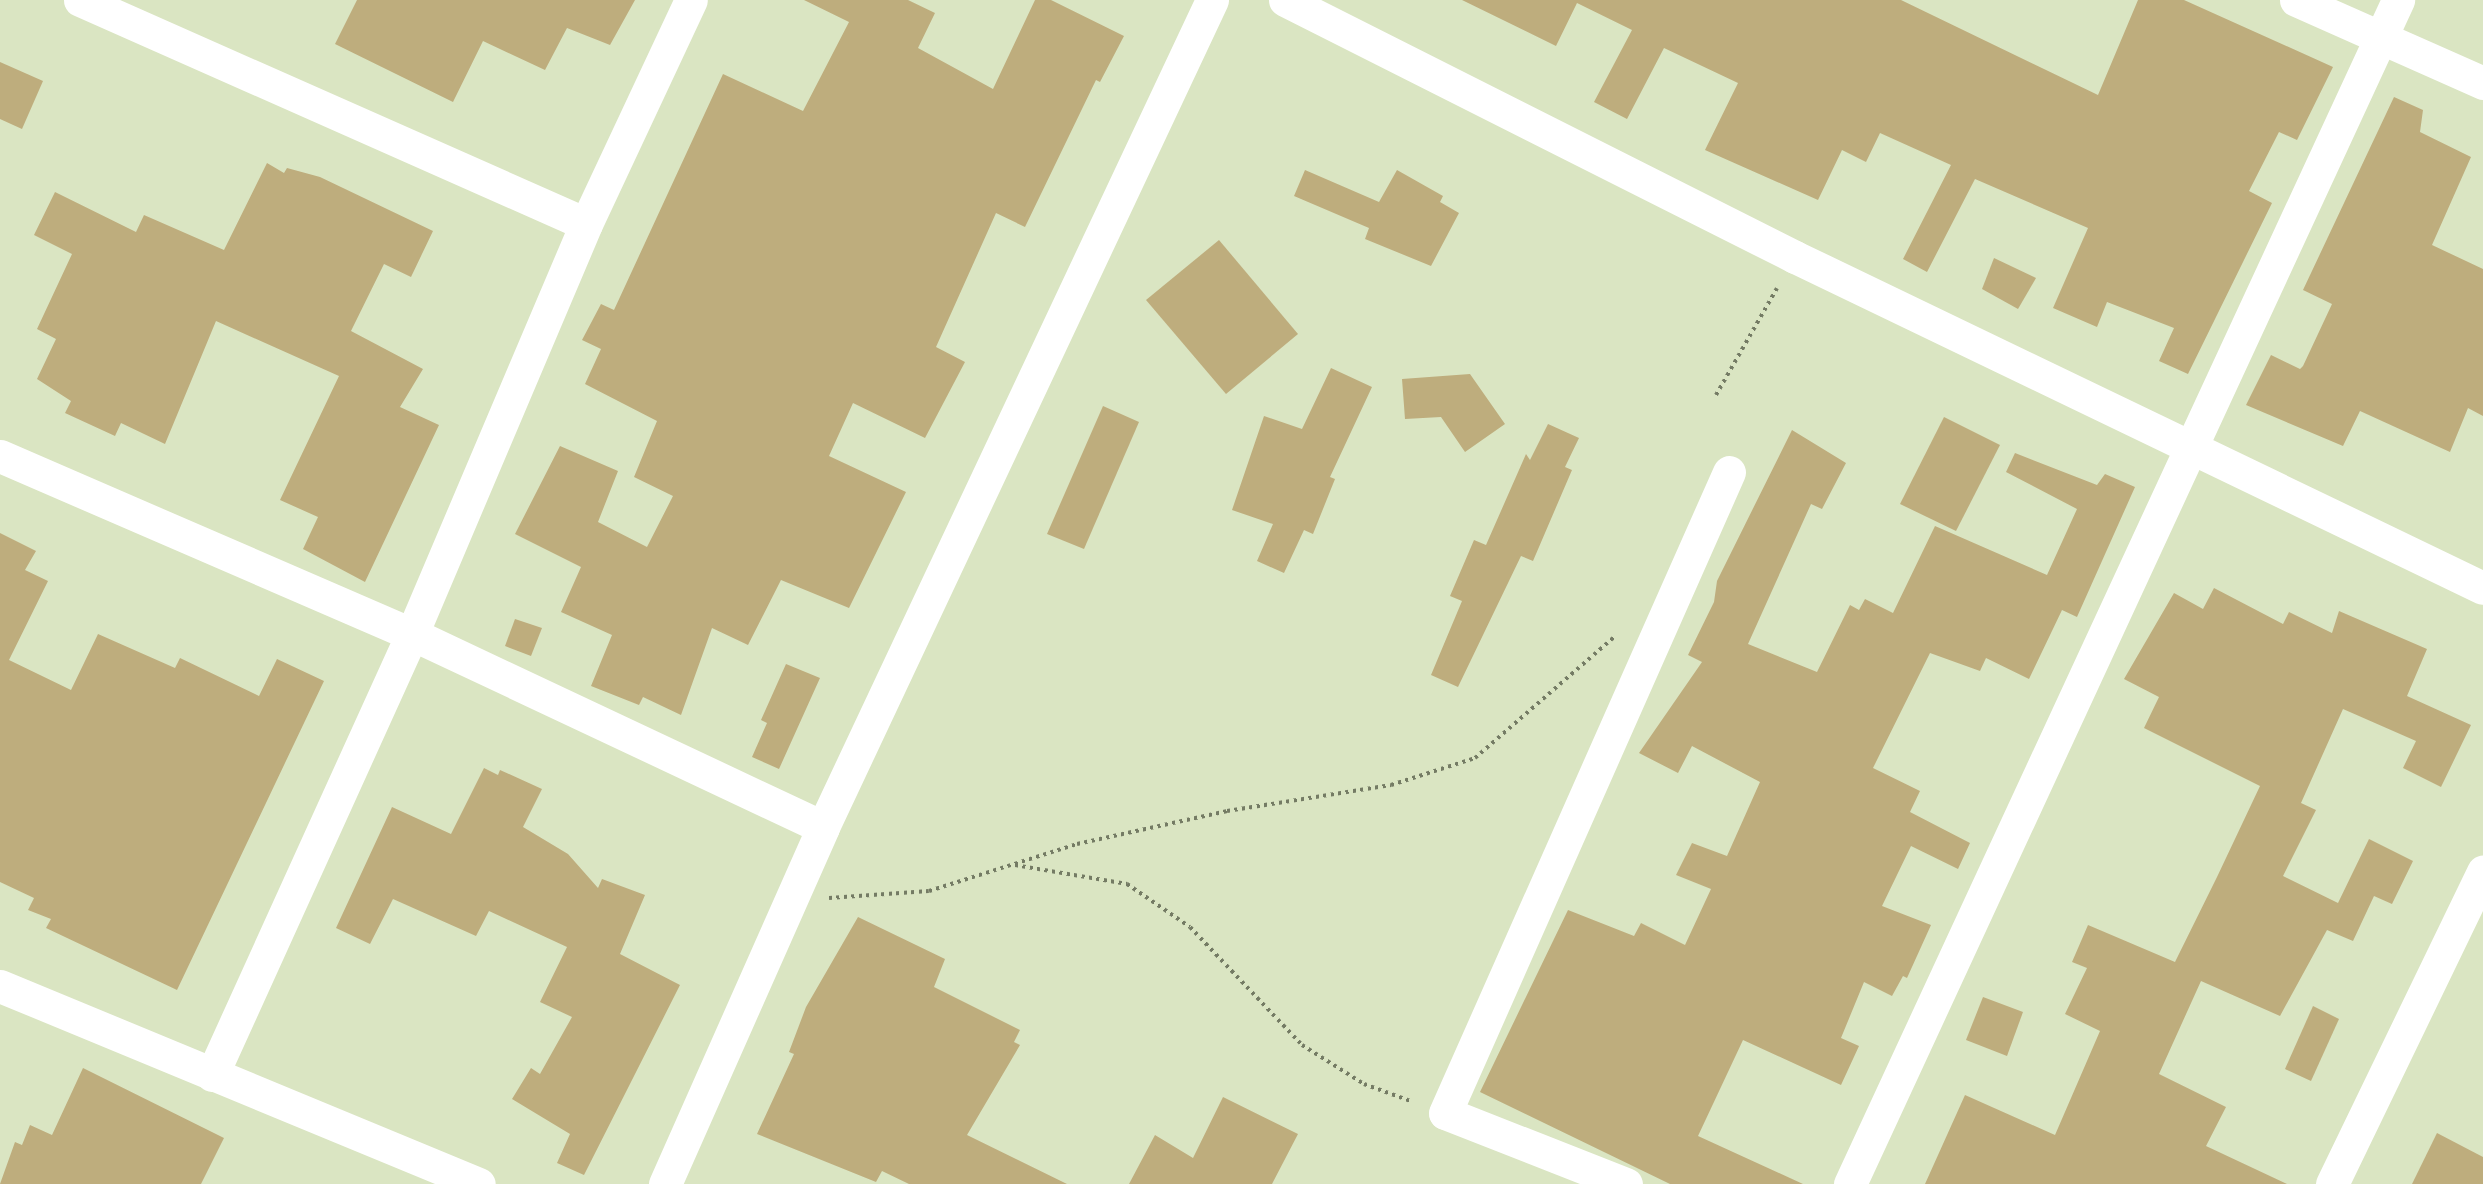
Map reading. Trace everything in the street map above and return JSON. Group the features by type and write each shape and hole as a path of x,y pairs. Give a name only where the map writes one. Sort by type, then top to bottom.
{"street":[{"path":"80,0 586,224"},
{"path":"212,1075 411,634 586,224 691,0"},
{"path":"665,1184 823,826 1212,0"},
{"path":"1285,0 1795,257 2193,445 2483,588"},
{"path":"2296,0 2483,83"},
{"path":"1850,1184 2398,0"},
{"path":"0,456 411,634 823,826"},
{"path":"1626,1184 1445,1113 1729,472"},
{"path":"2332,1184 2483,872"},
{"path":"0,986 479,1184"}],"path":[{"path":"1716,395 1795,257"},
{"path":"790,901 929,891 1077,844 1227,811 1391,785 1475,758 1624,629"},
{"path":"1013,865 1127,884 1190,927 1302,1045 1364,1084 1445,1113"}],"building":[{"path":"357,0 635,0 610,45 567,28 545,70 483,41 453,102 335,44"},
{"path":"804,0 908,0 935,13 918,48 993,89 1035,0 1051,0 1124,36 1100,82 1096,80 1025,227 996,213 936,347 965,362 925,438 853,403 829,456 906,492 849,608 781,580 748,645 712,628 681,715 643,697 639,705 591,686 612,635 561,612 581,567 515,534 560,446 618,471 598,522 647,547 673,496 634,477 657,421 585,384 601,349 582,340 601,304 614,310 723,74 803,111 849,22"},
{"path":"1462,0 1901,0 2098,95 2138,0 2184,0 2333,67 2297,140 2279,132 2249,191 2272,203 2188,374 2159,361 2174,328 2107,302 2097,327 2053,308 2088,228 1975,179 1927,272 1903,259 1951,165 1880,133 1866,162 1842,150 1818,200 1705,150 1738,83 1664,48 1627,119 1594,102 1632,30 1577,3 1556,46"},
{"path":"0,62 43,81 22,129 0,119"},
{"path":"2394,97 2423,110 2420,132 2471,157 2432,245 2483,269 2483,416 2468,408 2450,452 2360,411 2343,446 2246,405 2271,355 2300,369 2303,366 2332,304 2303,290"},
{"path":"267,163 284,173 287,168 320,177 433,231 411,277 384,264 351,331 423,369 400,407 439,425 365,582 303,549 318,517 280,500 339,376 216,321 165,444 121,423 115,436 65,413 71,401 37,379 56,339 37,329 72,254 34,235 55,192 136,232 144,215 224,250"},
{"path":"1305,170 1379,202 1397,170 1443,196 1440,202 1459,213 1431,266 1365,239 1369,228 1294,196"},
{"path":"1219,240 1298,334 1226,394 1146,300"},
{"path":"1994,258 2036,278 2018,309 1982,289"},
{"path":"1331,368 1372,387 1330,477 1335,479 1313,534 1304,530 1284,573 1257,561 1273,524 1232,510 1264,416 1302,429"},
{"path":"1470,374 1505,424 1465,452 1441,417 1405,419 1402,379"},
{"path":"1103,406 1139,422 1084,549 1047,534"},
{"path":"1944,417 2000,445 1956,531 1900,504"},
{"path":"1548,424 1579,438 1565,467 1572,470 1533,561 1521,556 1458,687 1431,675 1462,601 1450,596 1474,540 1486,545 1526,454 1530,460"},
{"path":"1792,430 1846,463 1822,509 1811,504 1748,644 1817,672 1850,605 1859,610 1865,599 1893,613 1935,526 2047,575 2077,509 2006,472 2015,453 2097,485 2105,474 2135,487 2077,617 2062,610 2029,679 1986,658 1980,671 1930,653 1873,768 1920,791 1910,812 1970,843 1958,869 1911,846 1882,906 1931,925 1907,978 1903,976 1892,996 1864,982 1841,1038 1859,1046 1841,1085 1743,1040 1698,1136 1803,1184 1670,1184 1480,1092 1568,910 1634,936 1641,923 1685,945 1711,889 1676,875 1692,843 1727,856 1760,782 1692,746 1678,773 1639,753 1702,662 1688,655 1714,602 1717,581"},
{"path":"0,533 36,551 25,570 48,581 9,660 71,690 98,634 175,668 180,658 259,696 277,659 324,681 177,990 46,928 51,919 28,910 34,898 0,882"},
{"path":"2214,588 2283,624 2289,612 2332,633 2339,611 2427,649 2407,696 2471,725 2441,787 2403,768 2416,741 2343,709 2301,803 2316,810 2283,876 2338,903 2369,839 2413,861 2392,904 2374,896 2353,941 2327,930 2280,1016 2201,981 2159,1074 2226,1107 2206,1146 2287,1184 1925,1184 1965,1095 2055,1135 2100,1031 2065,1014 2087,968 2072,962 2088,925 2175,962 2217,877 2260,786 2144,728 2159,697 2124,679 2174,593 2203,609"},
{"path":"515,619 542,628 531,656 505,646"},
{"path":"786,664 820,678 779,769 752,757 767,723 761,720"},
{"path":"484,768 498,775 500,770 542,789 523,827 568,854 598,888 602,879 645,895 620,954 680,985 584,1175 557,1163 570,1134 512,1099 531,1068 540,1074 572,1017 540,1002 567,947 489,911 476,936 393,899 370,944 336,928 392,807 451,834"},
{"path":"858,917 945,959 934,987 1020,1030 1014,1042 1020,1045 967,1135 1067,1184 909,1184 882,1171 876,1182 757,1134 794,1054 789,1052 806,1007"},
{"path":"1983,997 2023,1012 2007,1056 1966,1040"},
{"path":"2313,1006 2339,1019 2311,1081 2285,1069"},
{"path":"83,1068 224,1138 201,1184 0,1184 15,1142 22,1145 30,1125 52,1135"},
{"path":"1223,1097 1298,1134 1272,1184 1129,1184 1155,1135 1193,1158"},
{"path":"2437,1133 2483,1157 2483,1184 2412,1184"}]}
